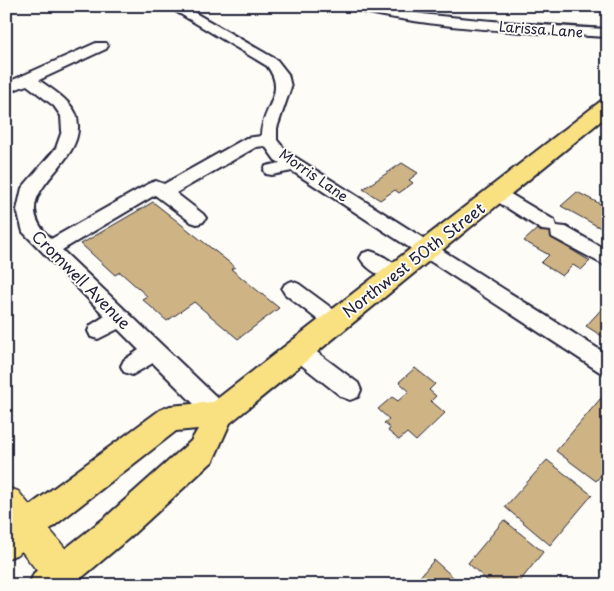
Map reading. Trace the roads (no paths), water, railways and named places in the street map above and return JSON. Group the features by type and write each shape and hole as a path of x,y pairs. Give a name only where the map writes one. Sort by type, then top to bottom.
{"highway":[{"path":"13,525 59,581"}],"main road":[{"name":"Northwest 50th Street","path":"59,581 202,451 219,414 608,105"},
{"path":"13,525 170,419 219,414"}],"street":[{"name":"Morris Lane","path":"173,6 272,63 281,74 284,87 269,128 269,140 300,164 425,249 608,366"},
{"name":"Larissa Lane","path":"356,6 403,16 519,28 608,33"},
{"path":"6,89 101,46"},
{"name":"Cromwell Avenue","path":"29,80 59,103 69,116 70,131 64,149 32,188 26,210 32,232 219,414"},
{"path":"164,192 252,142 269,140"},
{"path":"272,170 300,164 299,148"},
{"path":"49,249 156,187 197,218"},
{"path":"496,193 608,260"},
{"path":"370,258 394,274"},
{"path":"292,289 334,322"},
{"path":"98,331 120,317"},
{"path":"298,350 350,390"},
{"path":"132,366 154,351"}]}
